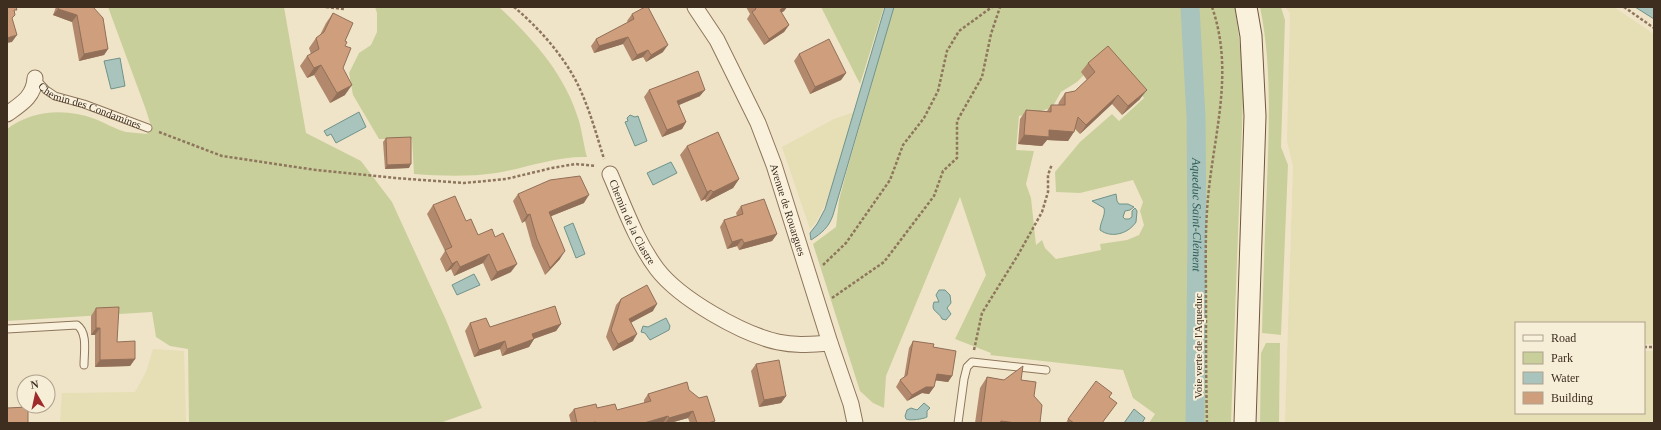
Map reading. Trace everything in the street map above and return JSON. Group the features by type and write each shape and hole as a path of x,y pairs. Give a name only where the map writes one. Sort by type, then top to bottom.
{"street":[{"name":"Avenue de Rouargues","path":"695,7 717,40 758,123 774,165 830,343 851,404 855,423"},
{"path":"1245,423 1255,116 1251,36 1246,7"},
{"name":"Chemin des Condamines","path":"7,114 28,99 34,86 35,78"},
{"name":"Chemin de la Clastre","path":"610,174 643,247 658,270 682,292 714,316 761,337 779,342 805,345 830,343"}],"lane":[{"name":"Chemin des Condamines","path":"35,78 46,90 55,96 84,104 148,128"},
{"path":"7,328 77,325 84,333 84,365"},
{"path":"958,423 964,379 967,366 972,362 1046,370"}],"path":[{"path":"326,7 330,9 344,10"},
{"path":"514,7 541,32 576,82 610,174"},
{"path":"809,274 825,263 846,243 890,180 903,145 924,118 938,91 947,51 959,30 992,7"},
{"path":"818,302 834,297 884,262 934,196 943,171 956,158 957,121 982,77 988,46 1000,7"},
{"name":"Voie verte de l'Aqueduc","path":"1207,423 1207,209 1213,151 1220,112 1223,68 1218,28 1212,7"},
{"path":"1624,7 1654,28"},
{"name":"Chemin de la Clastre","path":"148,128 222,156 324,171 445,182 480,182 506,179 575,164 601,167 610,174"},
{"path":"972,362 982,313 1018,255 1042,212 1048,192 1048,175 1052,164"}],"shaded area":[{"path":"1285,7 1614,7 1654,34 1654,344 1645,344 1645,322 1515,322 1515,414 1645,414 1645,351 1654,351 1654,423 1285,423 1293,167 1287,141 1290,13"},
{"path":"854,113 826,203 816,222 810,229 782,147 834,119"},
{"path":"153,349 184,351 186,423 60,423 62,393 135,392 146,372"}],"green space":[{"path":"108,7 284,7 306,133 361,161 392,202 446,320 482,408 440,423 189,423 188,349 170,346 156,337 152,312 7,321 7,129 27,118 61,112 84,115 126,132 147,134 151,126"},
{"path":"375,7 499,7 523,30 555,70 571,99 579,120 587,157 564,158 507,171 476,175 455,176 414,174 412,139 379,139 353,95 349,73 359,53 371,45 377,32 377,13"},
{"path":"821,7 884,7 860,84"},
{"path":"894,7 1235,7 1241,54 1243,100 1231,423 1149,423 1155,414 1133,398 1123,370 990,355 991,353 955,339 986,275 960,197 886,376 884,408 873,403 860,391 813,244 836,227 839,200","holes":["1107,52 1144,98 1119,121 1112,114 1080,142 1055,172 1056,192 1080,193 1133,180 1143,202 1140,211 1144,225 1139,235 1127,240 1100,244 1101,250 1056,259 1045,248 1042,240 1036,245 1031,198 1026,184 1034,151 1016,150 1019,116 1052,108 1061,92 1077,82"]},
{"path":"1260,7 1281,7 1285,20 1281,147 1288,165 1281,335 1262,333 1269,95 1264,29"},
{"path":"1266,343 1280,343 1279,423 1260,423 1261,353"}],"water":[{"path":"885,7 894,7 833,215 825,229 811,240 810,233 825,209"},
{"path":"1635,7 1654,7 1654,19"},
{"path":"120,58 125,86 111,89 104,61"},
{"path":"359,112 366,127 336,143 331,134 327,136 324,131"},
{"path":"630,115 635,117 638,116 647,141 635,146 625,122 628,121 627,118"},
{"path":"671,162 677,173 653,185 647,173"},
{"path":"1116,194 1119,204 1128,204 1134,207 1125,211 1123,217 1125,219 1129,219 1132,217 1132,211 1135,208 1137,211 1136,222 1125,232 1120,234 1105,233 1100,230 1104,208 1092,201"},
{"path":"573,223 585,254 576,258 564,227"},
{"path":"474,274 480,285 457,295 452,285"},
{"path":"939,290 945,290 950,295 951,303 947,308 951,314 946,320 942,319 933,308 934,302 939,302 936,295"},
{"path":"666,318 670,326 669,330 650,340 645,333 641,332 643,326 648,327"},
{"path":"924,403 930,408 927,411 927,417 916,420 906,419 905,416 907,410 911,408 917,410"},
{"path":"1134,409 1145,418 1142,423 1124,423"}],"building":[{"path":"7,7 16,7 17,10 14,10 15,15 12,18 17,35 7,38"},
{"path":"59,7 93,7 103,18 108,49 84,54 77,15 58,9"},
{"path":"645,7 648,7 668,45 651,55 648,50 637,55 628,37 599,46 596,39 634,19 632,14"},
{"path":"755,7 784,7 780,10 789,25 769,39 752,12 756,9"},
{"path":"333,13 353,23 345,41 347,42 345,46 351,48 343,68 352,85 337,93 321,65 314,68 307,56 319,49 316,38 324,32"},
{"path":"829,39 846,73 815,87 799,54"},
{"path":"1108,46 1147,90 1128,106 1118,95 1086,125 1078,117 1074,132 1049,130 1049,137 1024,135 1026,110 1051,112 1051,105 1065,105 1065,93 1075,91 1095,72 1088,63"},
{"path":"698,71 705,90 677,101 686,122 667,130 649,90"},
{"path":"718,132 739,179 713,192 711,190 707,192 687,146"},
{"path":"411,137 411,164 387,165 386,138"},
{"path":"580,176 589,195 549,212 565,251 550,268 537,239 530,214 527,215 518,194 550,180"},
{"path":"455,196 466,221 471,219 478,235 492,229 495,237 503,233 517,264 497,272 489,254 460,267 457,261 452,264 445,250 452,247 433,205"},
{"path":"764,199 777,234 744,243 742,239 732,242 724,220 743,214 741,206"},
{"path":"647,285 657,304 629,319 637,334 618,344 611,330 621,299"},
{"path":"555,306 561,324 532,334 534,339 507,349 505,341 479,350 470,323 486,318 490,327"},
{"path":"119,307 117,342 135,341 135,359 100,360 100,328 96,328 96,308"},
{"path":"913,341 934,344 933,347 956,351 952,376 937,374 934,387 926,387 912,395 900,380 907,375"},
{"path":"779,360 786,396 764,400 756,364"},
{"path":"1023,366 1021,380 1036,382 1034,396 1042,405 1040,423 1016,423 1001,421 1000,423 981,423 987,377 1004,380"},
{"path":"1096,381 1112,393 1109,397 1117,403 1102,423 1074,423 1068,419"},
{"path":"687,382 689,390 699,398 707,396 715,421 708,423 697,423 693,411 644,423 577,423 574,409 596,404 597,408 615,404 617,410 651,401 648,394"},
{"path":"7,408 16,408 16,414 28,414 28,423 7,423"}],"waterway":[{"name":"Aqueduc Saint-Clément","path":"1190,7 1196,117 1197,236 1195,423"}]}
